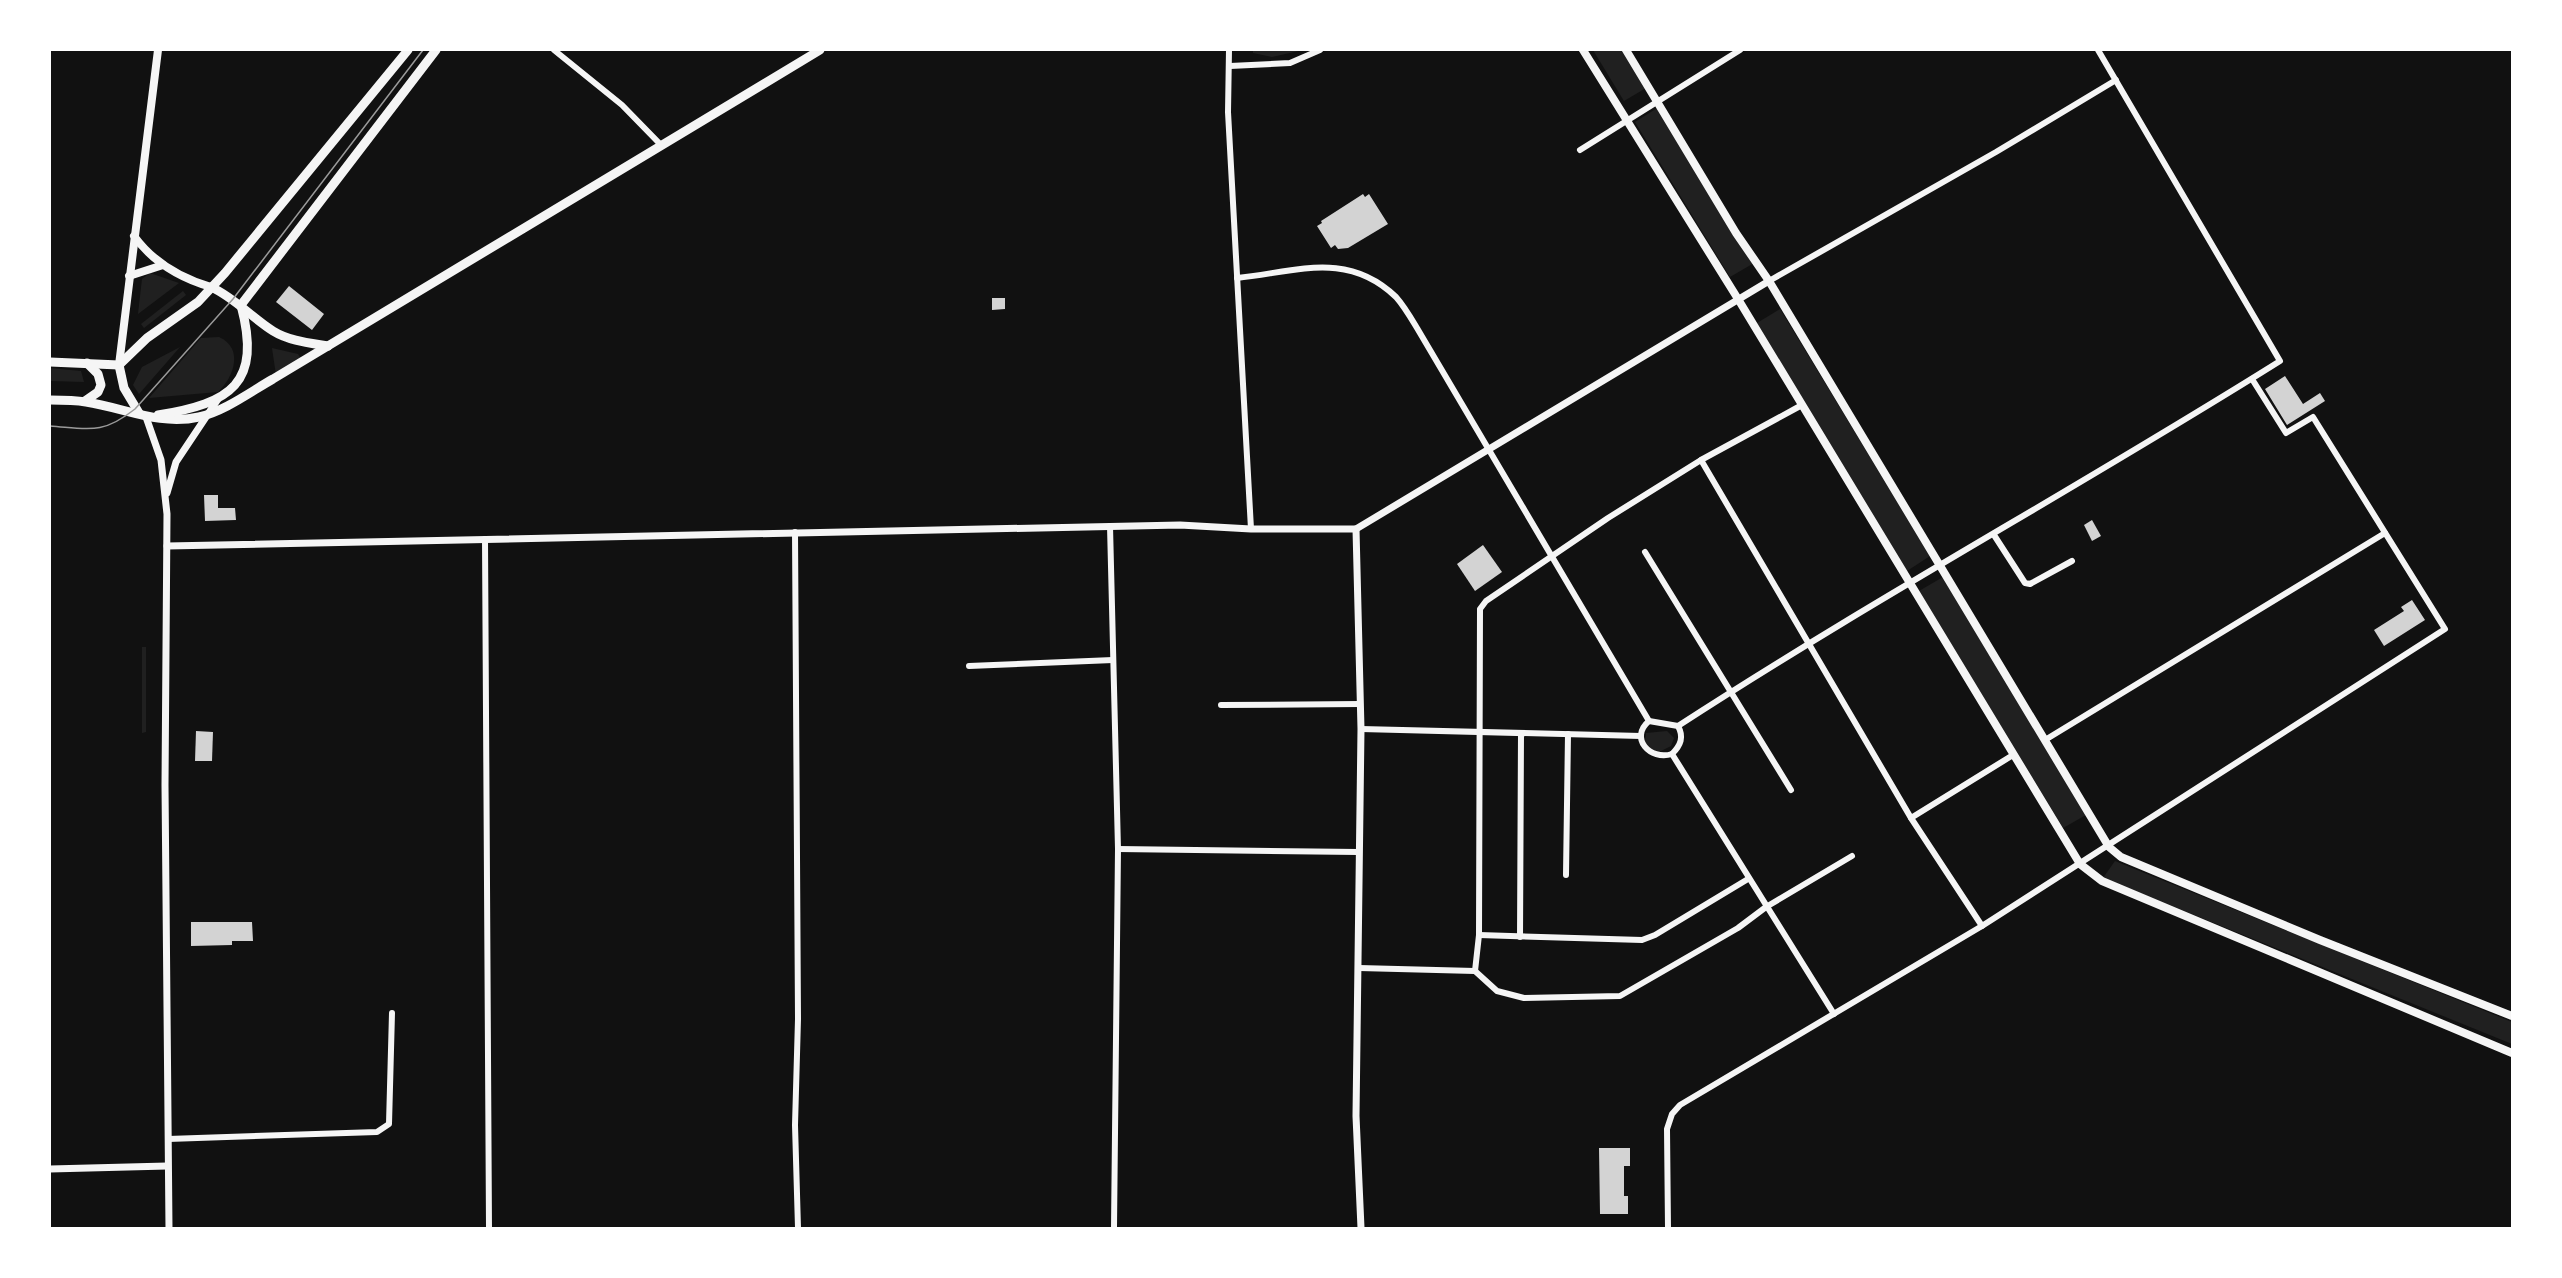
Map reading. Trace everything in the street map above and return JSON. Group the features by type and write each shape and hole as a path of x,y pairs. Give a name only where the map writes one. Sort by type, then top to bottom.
{"main road":[{"path":"143,415 132,404 124,388 119,365 158,50"},
{"path":"50,362 119,365 147,338 198,302 408,50"},
{"path":"241,305 436,50"},
{"path":"50,399 85,401 174,420 207,413 258,387 328,346 820,50"},
{"path":"1583,50 1738,299 2080,864 2102,881 2512,1053"},
{"path":"1626,50 1769,281 2109,847 2121,856 2288,927 2512,1016"},
{"path":"134,236 148,255 163,265 231,298 274,332 290,339 328,346"},
{"path":"129,276 163,265"},
{"path":"143,415 185,410 218,399 230,390 247,365 249,339 241,305"},
{"path":"85,401 98,392 101,385 98,374 87,363"}],"street":[{"path":"554,50 622,105 661,145"},
{"path":"1228,50 1230,66 1228,112 1251,530"},
{"path":"1230,66 1290,63 1320,50"},
{"path":"1580,150 1740,50"},
{"path":"1678,726 1682,733 1681,741 1672,754 1654,756 1647,751 1641,736 1643,726 1649,721 1678,726 1809,642 1994,535 2280,361 2098,50"},
{"path":"167,546 1180,525 1251,530 1356,530 1738,299 1996,152 2116,80"},
{"path":"1237,278 1288,272 1311,266 1338,267 1363,274 1396,298 1649,721"},
{"path":"1668,1228 1667,1129 1672,1114 1680,1105 1982,926 2109,847 2445,629 2313,417 2286,433 2252,379"},
{"path":"166,496 176,462 218,399"},
{"path":"1475,971 1479,935 1480,609 1486,601 1608,518 1701,460 1802,405"},
{"path":"143,415 161,460 166,496 165,814 169,1228"},
{"path":"1701,460 1911,818 1982,926"},
{"path":"1110,526 1118,849 1114,1228"},
{"path":"1356,530 1361,729 1356,1116 1361,1228"},
{"path":"795,532 798,1019 795,1125 798,1228"},
{"path":"2045,740 2385,533"},
{"path":"1994,535 2025,583 2030,584 2072,561"},
{"path":"485,539 489,1228"},
{"path":"1645,552 1791,790"},
{"path":"969,666 1113,660"},
{"path":"1221,705 1360,704"},
{"path":"1361,729 1641,736"},
{"path":"1520,937 1521,734"},
{"path":"1566,875 1568,734"},
{"path":"1672,754 1834,1014"},
{"path":"1911,818 2013,755"},
{"path":"1118,849 1358,852"},
{"path":"1359,968 1475,971 1497,991 1524,998 1620,996 1738,928 1766,907 1852,856"},
{"path":"1479,935 1642,940 1655,935 1748,879"},
{"path":"168,1139 377,1132 383,1129 389,1124 392,1012"},
{"path":"50,1169 167,1167"}],"shaded area":[{"path":"1253,50 1303,50 1272,57 1253,53"},
{"path":"1593,50 1623,50 1646,88 1624,101"},
{"path":"1659,107 1754,263 1730,277 1635,122"},
{"path":"150,273 179,283 138,314 142,279"},
{"path":"183,291 186,295 144,328 141,324"},
{"path":"1780,309 1930,556 1907,571 1757,323"},
{"path":"219,337 232,348 234,363 228,379 218,392 149,398 201,338"},
{"path":"180,347 139,394 133,385 142,367"},
{"path":"272,348 298,354 301,359 276,375"},
{"path":"50,368 81,371 84,382 50,381"},
{"path":"1943,577 2086,815 2063,828 1919,591"},
{"path":"142,647 146,647 146,732 142,733"},
{"path":"1667,731 1674,738 1671,746 1659,752 1649,748 1645,741 1646,733"},
{"path":"2115,861 2512,1022 2512,1044 2103,878"}],"building":[{"path":"1363,194 1365,197 1369,194 1388,224 1348,248 1338,249 1335,245 1331,248 1317,226 1322,223 1321,221"},
{"path":"289,286 324,314 312,330 276,302"},
{"path":"992,298 1005,298 1005,309 992,310"},
{"path":"2285,376 2303,404 2320,393 2325,401 2287,425 2265,389"},
{"path":"204,495 218,495 218,508 235,508 236,520 205,521"},
{"path":"2092,520 2101,536 2092,541 2084,525"},
{"path":"1483,545 1502,572 1475,591 1457,564"},
{"path":"2412,600 2425,620 2384,646 2374,630 2404,611 2401,607"},
{"path":"196,731 213,732 212,761 195,761"},
{"path":"191,922 252,922 253,941 232,941 232,945 191,946"},
{"path":"1599,1148 1630,1148 1630,1166 1624,1166 1624,1196 1628,1196 1628,1214 1600,1214"}],"tram line":[{"path":"50,426 85,429 104,427 135,409 233,299 423,50"}]}
